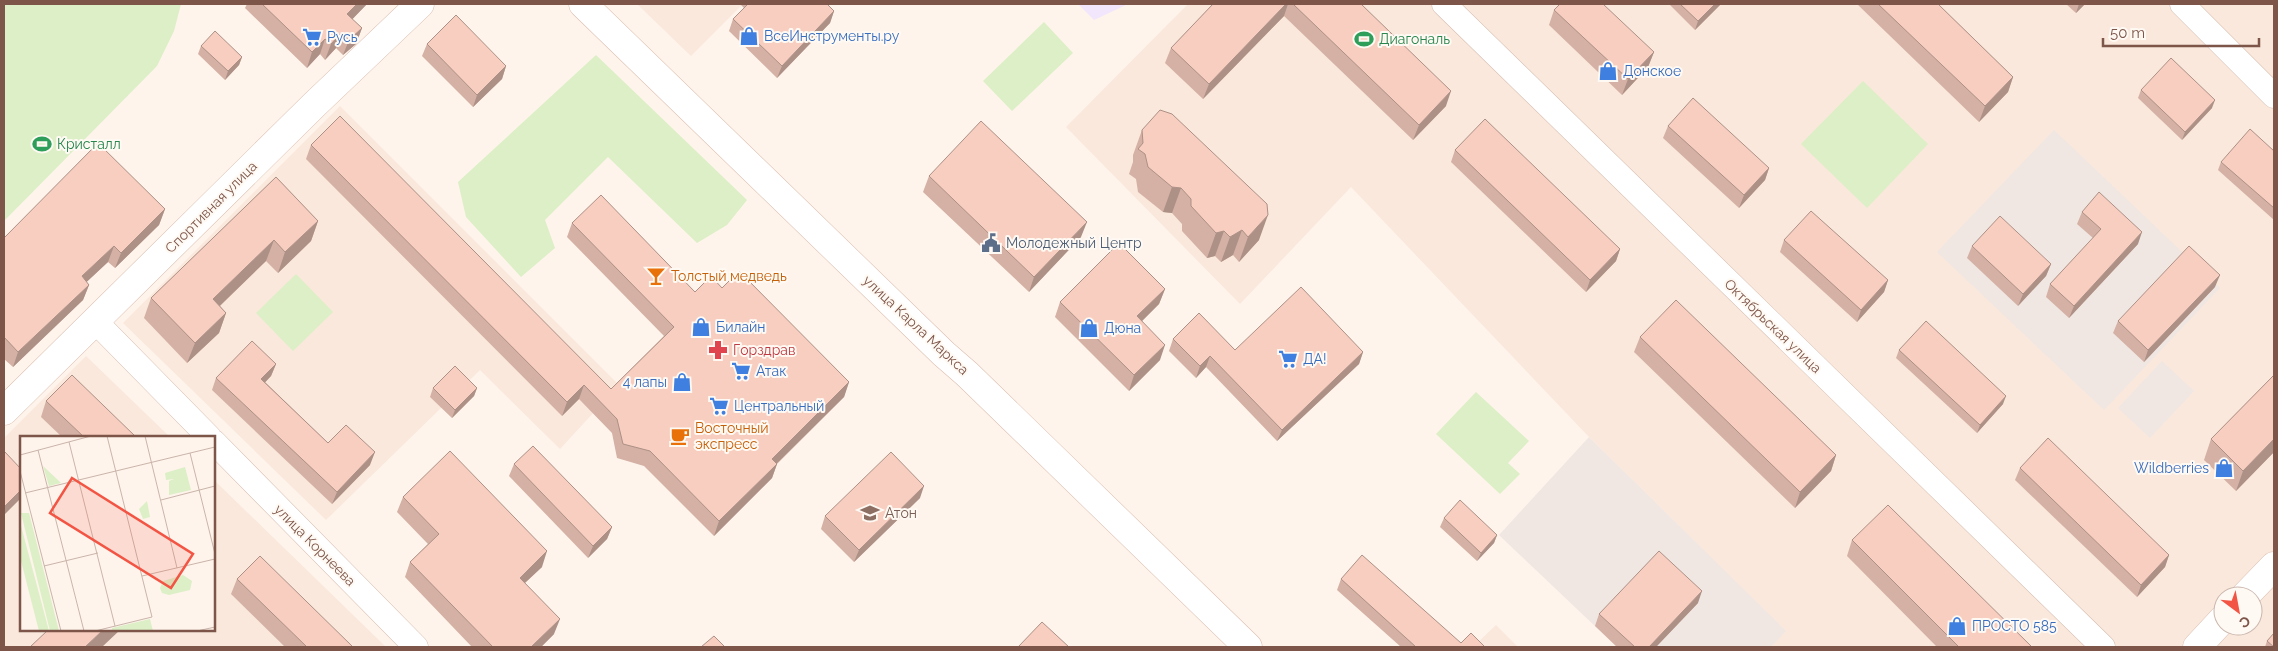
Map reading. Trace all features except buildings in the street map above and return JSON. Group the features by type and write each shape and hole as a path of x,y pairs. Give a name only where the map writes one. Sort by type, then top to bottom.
{"main road":[{"name":"Спортивная улица","path":"4,411 420,4"},
{"name":"улица Карла Маркса","path":"583,4 944,354 1064,467 1248,647"},
{"path":"2255,586 2274,566"},
{"path":"2197,647 2213,630"}],"street":[{"name":"Октябрьская улица","path":"1444,4 2104,647"},
{"path":"2182,4 2274,96"},
{"path":"95,321 208,436"},
{"name":"улица Корнеева","path":"215,443 416,647"}],"shaded area":[{"path":"637,4 743,4 691,56"},
{"path":"1078,4 1128,4 1094,20"},
{"path":"1188,4 2274,4 2274,647 1771,647 1785,631 1589,437 1351,187 1240,304 1066,127"},
{"path":"340,106 619,385 560,449 480,370 326,520 123,323"},
{"path":"2054,130 2220,288 2104,410 1937,252"},
{"path":"86,356 169,436 20,436 20,631 215,631 215,481 386,647 4,647 4,438"},
{"path":"2162,361 2194,391 2150,438 2118,408"},
{"path":"1589,437 1786,631 1771,647 1617,647 1499,535"},
{"path":"1496,625 1518,647 1473,647"}],"green space":[{"name":"Кристалл","path":"4,4 181,4 174,31 157,66 4,221"},
{"path":"1044,22 1073,53 1012,111 983,81"},
{"path":"596,55 747,200 727,225 697,243 608,157 545,220 555,248 521,277 466,217 458,182"},
{"path":"1863,81 1928,144 1867,208 1801,144"},
{"path":"296,274 333,312 293,351 256,313"},
{"path":"1476,392 1529,441 1508,463 1520,474 1500,494 1436,434"}],"place":[{"name":"ВсеИнструменты.ру","path":"749,36"},
{"name":"Русь","path":"312,37"},
{"name":"Диагональ","path":"1364,39"},
{"name":"Донское","path":"1608,71"},
{"name":"Кристалл","path":"42,144"},
{"name":"Молодежный Центр","path":"991,243"},
{"name":"Толстый медведь","path":"656,276"},
{"name":"Билайн","path":"701,327"},
{"name":"Дюна","path":"1089,328"},
{"name":"Горздрав","path":"718,350"},
{"name":"ДА!","path":"1288,359"},
{"name":"Атак","path":"741,371"},
{"name":"4 лапы","path":"682,382"},
{"name":"Центральный","path":"719,406"},
{"name":"Восточный экспресс","path":"680,436"},
{"name":"Wildberries","path":"2224,468"},
{"name":"Атон","path":"870,513"},
{"name":"ПРОСТО 585","path":"1957,626"}]}
